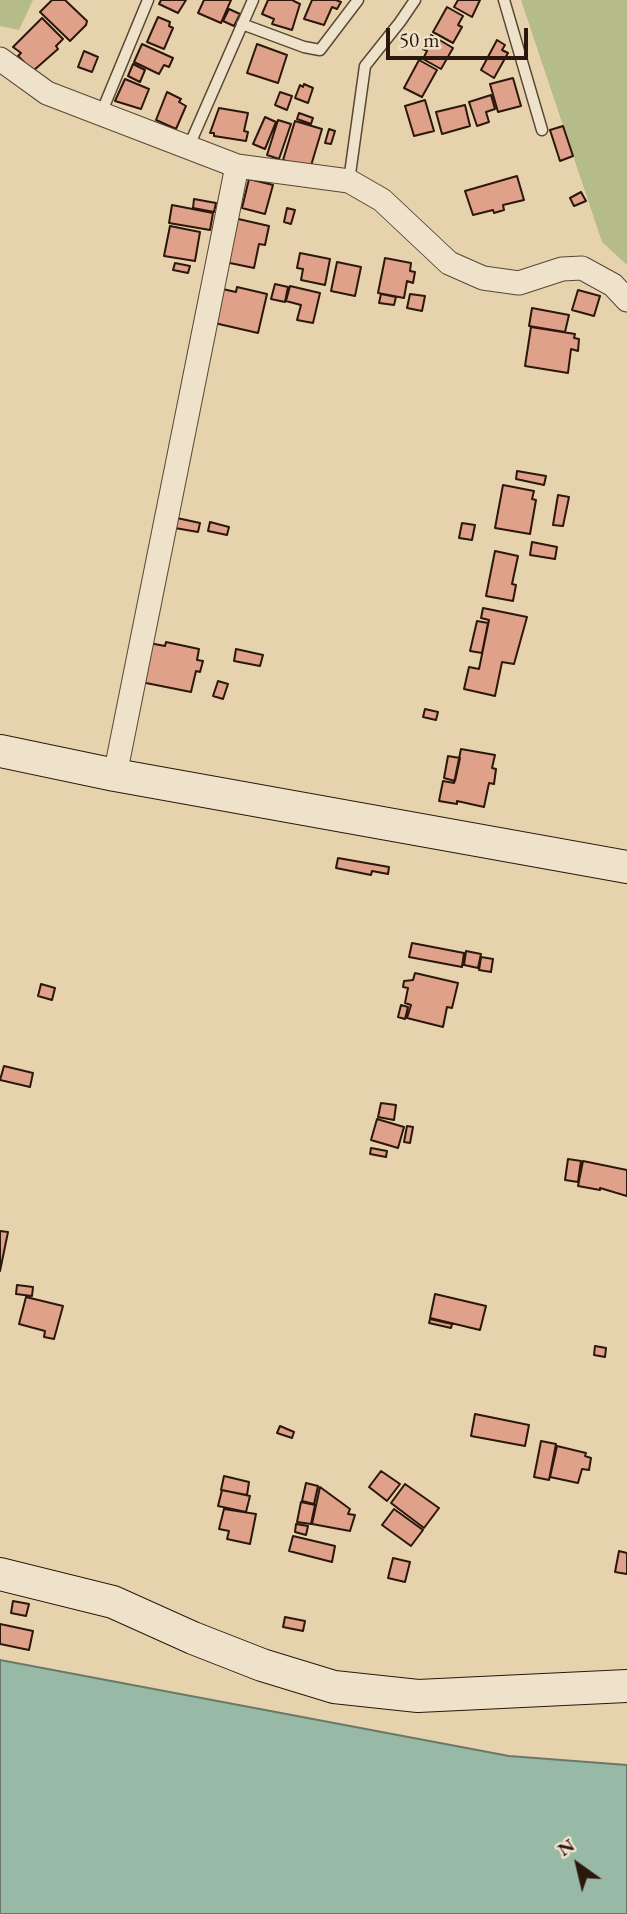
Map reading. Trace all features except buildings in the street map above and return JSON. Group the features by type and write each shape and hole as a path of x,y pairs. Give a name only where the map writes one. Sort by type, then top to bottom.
{"street":[{"path":"0,59 47,93 100,116 189,146 237,166 349,181 382,200 449,263 483,278 519,283 562,268 582,268 612,285 627,300"},
{"path":"116,775 237,166"},
{"path":"0,751 116,775 627,867"},
{"path":"0,1574 113,1602 193,1638 334,1687 418,1696 627,1686"}],"lane":[{"path":"100,116 148,0"},
{"path":"189,146 253,0"},
{"path":"242,24 304,47 320,50 358,0"},
{"path":"349,181 365,66 415,0"},
{"path":"504,0 542,130"}],"shaded area":[{"path":"0,0 33,0 19,30 0,26"},
{"path":"521,0 627,0 627,265 602,242"},
{"path":"0,1660 509,1756 627,1765 627,1914 0,1914"}]}
